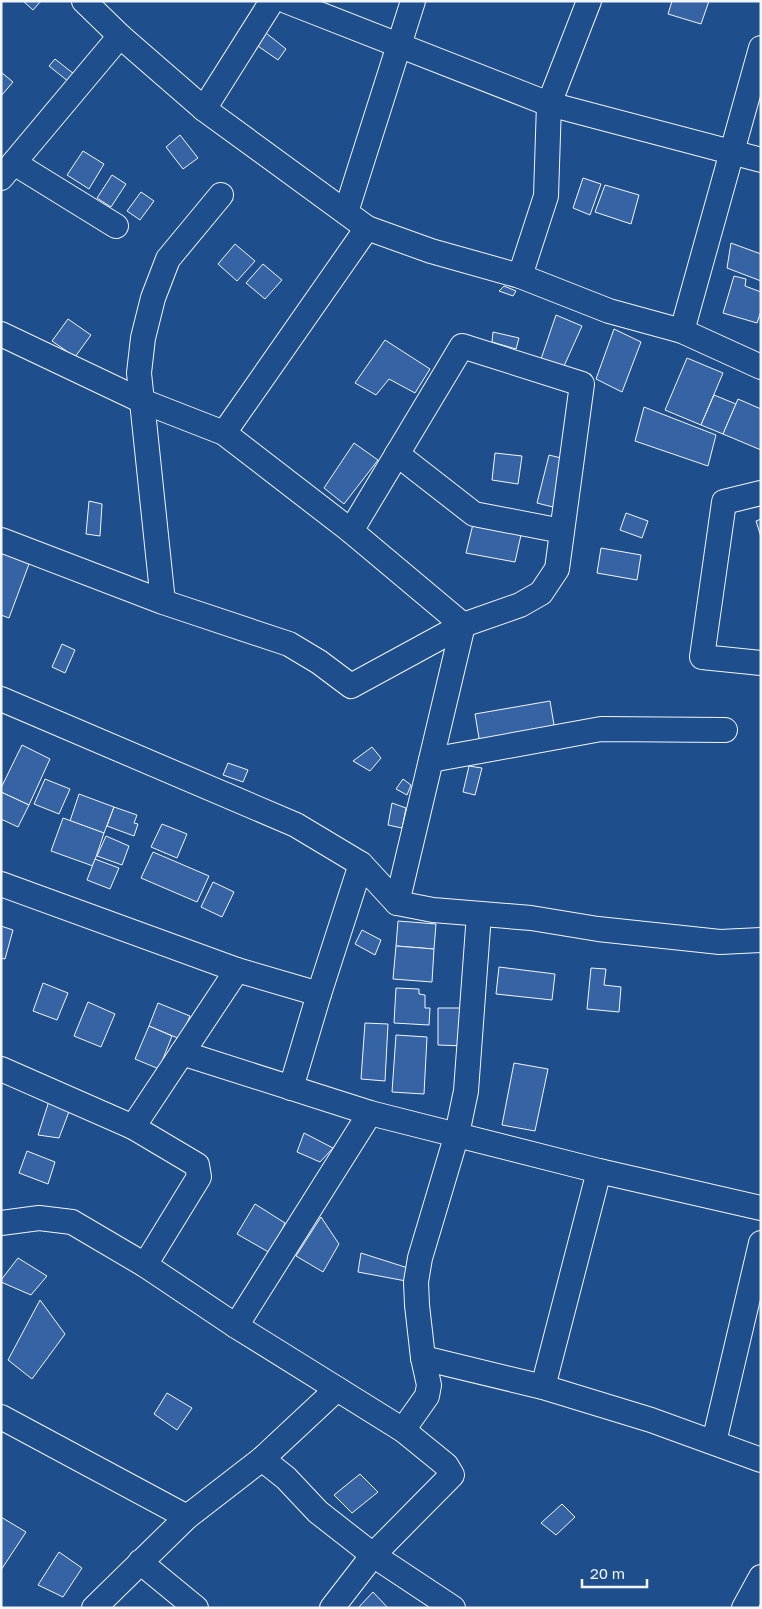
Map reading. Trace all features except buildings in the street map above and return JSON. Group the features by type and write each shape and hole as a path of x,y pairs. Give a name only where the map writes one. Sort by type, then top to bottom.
{"street":[{"path":"84,1 120,36 204,109 368,228 431,251 520,276 609,311 682,331 761,367"},
{"path":"204,109 272,1"},
{"path":"286,1 549,104 761,160"},
{"path":"346,212 413,1"},
{"path":"520,276 546,196 549,104 589,1"},
{"path":"116,226 8,171 120,36"},
{"path":"682,331 761,48"},
{"path":"162,602 139,373 143,338 152,298 168,259 221,195"},
{"path":"224,433 368,228"},
{"path":"1,334 142,401 224,433 350,531 463,624"},
{"path":"1,540 162,602 289,644 319,662 351,686 463,624 520,605 541,593 557,569 582,384 462,346 350,531"},
{"path":"397,454 474,514 562,531"},
{"path":"761,493 724,502 702,656 761,663"},
{"path":"397,903 463,624"},
{"path":"1,699 296,825 361,864 397,903 433,910 531,918 598,929 720,942 761,940"},
{"path":"431,760 601,729 725,730"},
{"path":"291,1088 361,864"},
{"path":"1,884 237,970 319,994"},
{"path":"403,1430 426,1396 429,1385 423,1358 416,1282 420,1258 457,1134 466,1091 479,914"},
{"path":"133,1127 237,970"},
{"path":"182,1053 370,1113 599,1171 761,1208"},
{"path":"1,1069 133,1127 197,1165 199,1177 145,1265"},
{"path":"236,1326 370,1113"},
{"path":"543,1387 599,1171"},
{"path":"1,1223 39,1218 72,1222 145,1265 236,1326 403,1430 446,1465 452,1475 373,1555 332,1608"},
{"path":"714,1442 761,1243"},
{"path":"423,1358 543,1387 651,1420 761,1460"},
{"path":"94,1608 187,1517 262,1459 337,1389"},
{"path":"1,1417 187,1517"},
{"path":"262,1459 286,1478 318,1512 373,1555 453,1608"},
{"path":"140,1562 196,1608"},
{"path":"744,1608 761,1577"}]}
